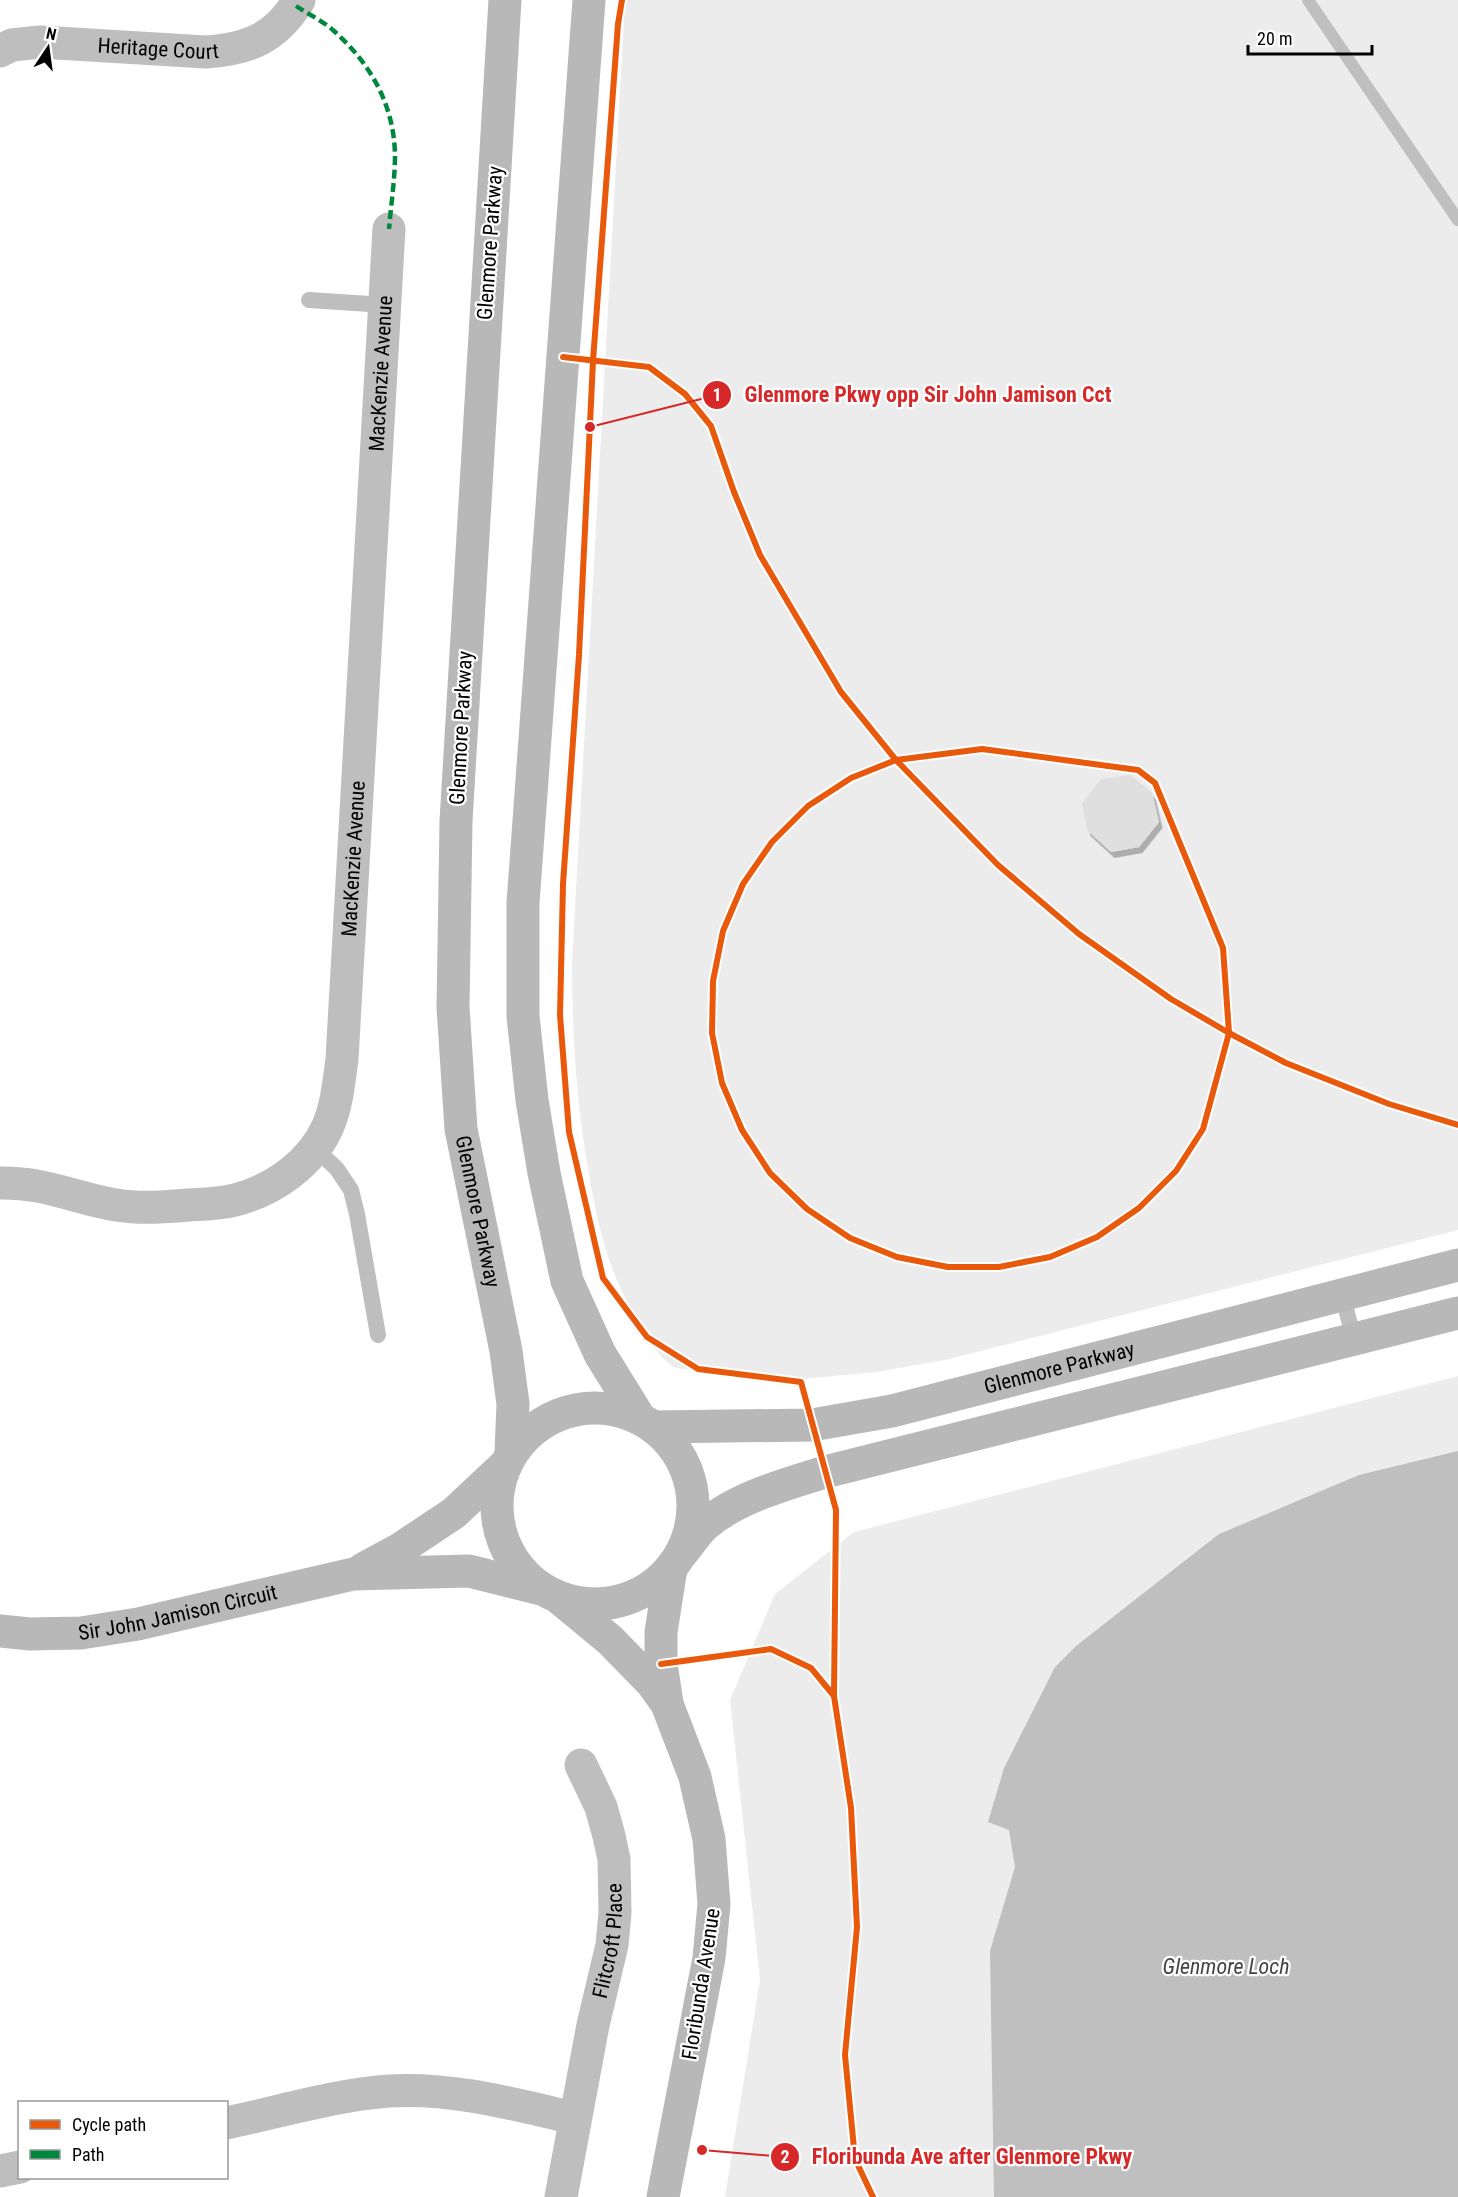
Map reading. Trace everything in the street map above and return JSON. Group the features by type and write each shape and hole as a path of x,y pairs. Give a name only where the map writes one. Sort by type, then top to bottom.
{"main road":[{"name":"Glenmore Parkway","path":"505,0 456,809 453,1007 461,1129 506,1351 513,1404 507,1459"},
{"path":"589,0 522,903 523,1016 532,1100 544,1173 567,1281 600,1354 647,1422 675,1448 688,1472 693,1500 691,1528 676,1561 648,1589 619,1601 588,1604 551,1594 522,1572 506,1549 497,1522 496,1494 507,1459 531,1430 555,1415 582,1408 611,1408 647,1422"},
{"name":"Glenmore Parkway","path":"647,1422 812,1425 892,1412 1458,1265"},
{"name":"Glenmore Parkway","path":"676,1561 705,1525 770,1489 825,1472 1458,1313"},
{"name":"Sir John Jamison Circuit","path":"353,1574 400,1550 454,1513 507,1459"},
{"name":"Floribunda Avenue","path":"663,2197 709,1958 714,1904 710,1839 695,1778 667,1704 661,1664 661,1632 676,1561"},
{"name":"Sir John Jamison Circuit","path":"0,1631 30,1634 81,1633 138,1624 353,1574 469,1571 551,1594"},
{"name":"Floribunda Avenue","path":"551,1594 610,1640 652,1683 667,1704"}],"street":[{"name":"Heritage Court","path":"0,51 19,44 40,42 206,52 224,51 243,47 269,34 291,13 299,0"},
{"name":"MacKenzie Avenue","path":"0,1183 31,1184 141,1208 234,1200 274,1184 293,1172 315,1148 328,1126 335,1105 342,1059 389,229"},
{"name":"Flitcroft Place","path":"561,2197 574,2118 612,1945 616,1895 614,1859 609,1836 601,1807 581,1765"},
{"path":"228,2123 348,2097 398,2091 427,2091 475,2096 574,2118"},
{"path":"0,2171 18,2167"}],"lane":[{"path":"309,300 385,305"},
{"path":"315,1148 337,1169 351,1190 378,1335"},
{"path":"1341,1294 1354,1339"}],"shaded area":[{"path":"625,0 1458,0 1458,1230 945,1360 876,1372 803,1379 675,1368 659,1354 652,1344 620,1288 600,1230 584,1142 578,1091 572,989"},
{"path":"1458,1376 1458,2197 725,2197 760,1980 730,1700 775,1594 854,1532"}],"water":[{"name":"Glenmore Loch","path":"1458,1451 1458,2197 994,2197 990,1951 1015,1867 1009,1830 988,1822 1004,1768 1055,1667 1076,1646 1219,1534 1359,1475"}],"building":[{"path":"1131,775 1152,793 1159,822 1139,847 1111,852 1087,830 1082,803 1101,779"}],"waterway":[{"path":"1308,0 1458,220"}],"marked path":[{"path":"296,6 330,27 347,44 369,72 385,102 394,137 395,155 389,229"}],"cycle path":[{"path":"622,0 618,24 593,361 579,655 563,884 560,1015 569,1132 603,1278 647,1337 698,1369 801,1382 836,1510 834,1696"},
{"path":"563,357 649,367 685,394 711,426 734,492 760,555 841,692 896,760 998,865 1079,934 1171,999 1229,1033 1286,1063 1389,1104 1458,1125"},
{"path":"982,749 1138,770 1155,783 1223,948 1229,1033 1203,1129 1176,1171 1139,1208 1097,1237 1050,1257 999,1267 948,1267 897,1257 850,1238 807,1209 770,1173 742,1130 722,1083 712,1033 713,981 723,931 743,884 772,842 808,806 851,778 896,760 982,749"},
{"path":"661,1664 771,1649 811,1668 834,1696 851,1808 857,1927 845,2055 855,2159 873,2197"}],"place":[{"name":"Glenmore Pkwy opp Sir John Jamison Cct","path":"590,427"},
{"name":"Floribunda Ave after Glenmore Pkwy","path":"702,2150"}]}
